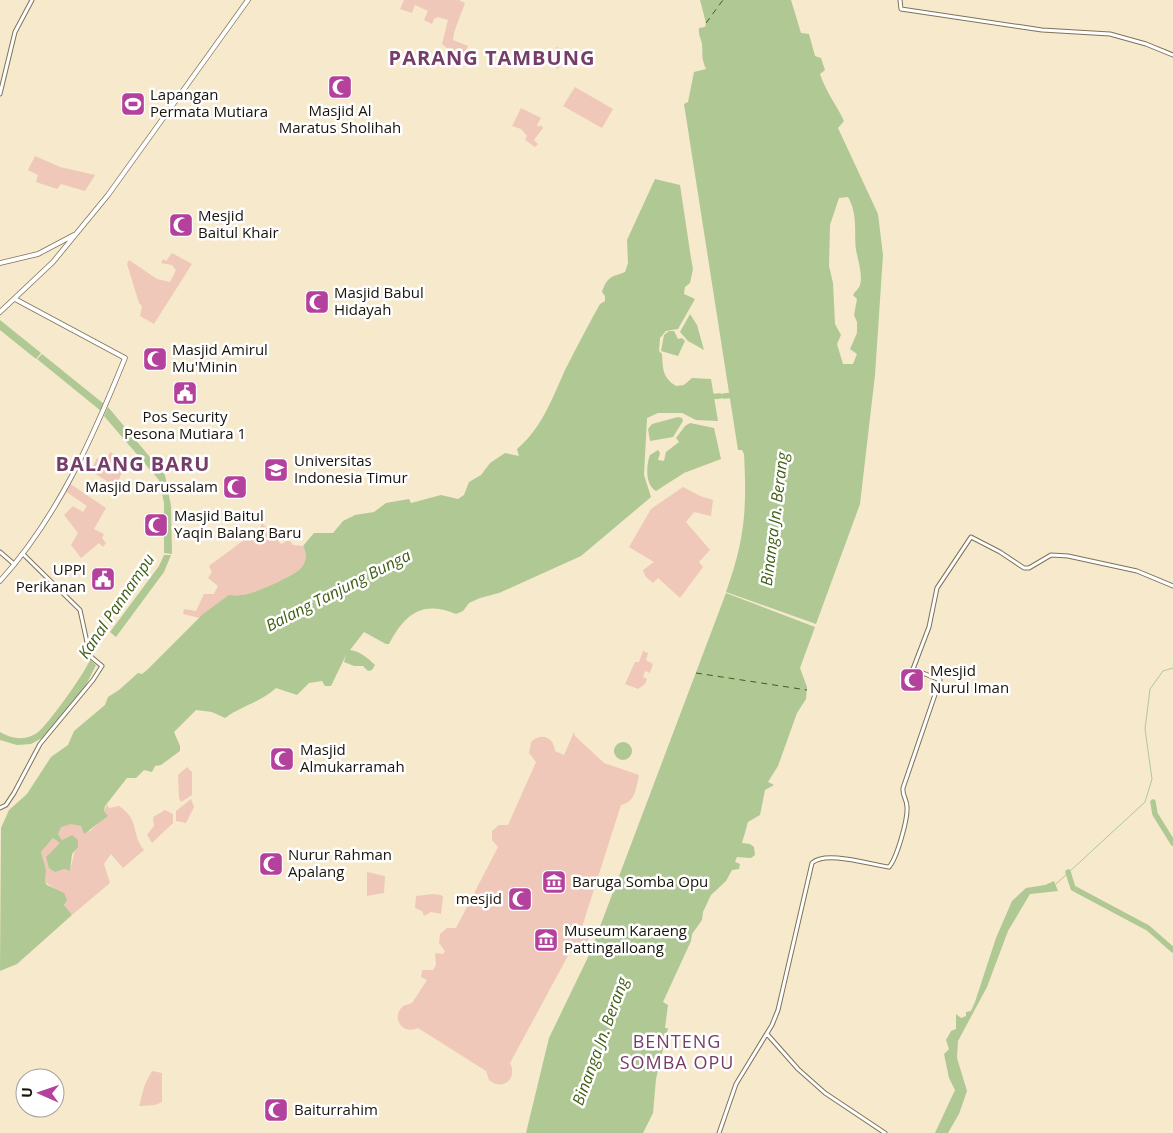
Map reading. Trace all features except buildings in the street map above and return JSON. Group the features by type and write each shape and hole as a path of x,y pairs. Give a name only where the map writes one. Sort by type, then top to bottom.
{"main road":[{"path":"0,312 53,262 76,234 140,150 248,0"},
{"path":"0,264 38,254 76,234"},
{"path":"0,581 23,554 76,469 103,412 125,358 15,299"}],"street":[{"path":"0,94 15,32 32,0"},
{"path":"900,0 901,9 1048,31 1110,34 1152,46 1173,55"},
{"path":"719,1133 736,1084 767,1034 780,1001 813,862 851,859 889,867 896,853 907,808 903,796 904,788 940,680 913,669 929,627 937,588 971,536 1024,568 1029,568 1050,555 1068,556 1138,571 1173,586"},
{"path":"0,552 14,564"},
{"path":"0,808 6,805 11,798 40,744 93,680 100,665 90,657 80,610 23,554"},
{"path":"767,1034 798,1069 825,1092 885,1133"}],"shaded area":[{"path":"404,0 459,0 465,3 453,36 453,40 468,46 464,54 456,50 454,54 442,44 448,20 438,17 434,19 432,24 424,20 428,11 415,5 412,13 400,9"},
{"path":"556,47 570,51 567,59 563,59 558,69 555,67 556,63 551,59 549,63 544,59 541,65 529,59 533,49 552,56"},
{"path":"575,87 613,109 602,128 563,106"},
{"path":"521,108 541,118 537,125 539,127 541,125 543,128 534,140 538,144 535,147 525,140 527,136 521,129 512,126"},
{"path":"35,156 60,167 95,175 85,191 61,184 57,189 36,182 38,175 28,170"},
{"path":"172,253 192,264 154,324 140,316 142,306 139,303 127,264 129,260 157,279 170,282 176,270 172,265 161,263 163,259 166,261"},
{"path":"110,452 118,457 117,461 125,464 116,487 91,471 97,458 106,461"},
{"path":"69,483 106,508 94,529 104,534 102,538 106,543 103,547 99,543 81,558 71,545 78,533 64,515 73,506 83,512 87,506 65,491"},
{"path":"683,487 713,500 711,516 694,512 686,522 710,550 699,562 703,567 680,598 658,578 653,583 645,576 643,570 654,562 629,547 651,509"},
{"path":"262,523 281,544 289,540 293,545 303,546 306,557 301,568 290,576 263,589 246,594 229,595 200,618 183,614 184,609 196,611 204,594 214,594 218,586 208,578 212,572 209,566 260,528"},
{"path":"643,651 648,653 646,660 653,664 650,673 645,671 643,677 647,679 645,684 638,689 625,684 635,662 639,662"},
{"path":"574,732 575,736 604,763 639,775 630,801 621,805 582,927 589,937 588,946 580,952 570,952 510,1063 512,1069 511,1078 508,1082 499,1085 489,1080 486,1071 418,1028 413,1030 403,1027 398,1020 398,1015 403,1006 412,1003 427,980 421,977 422,970 433,970 436,965 435,953 443,954 445,951 439,943 440,934 447,928 456,928 498,847 492,840 492,831 499,825 508,825 536,762 529,753 531,742 539,737 550,739 555,751 564,755"},
{"path":"187,767 192,772 192,795 181,802 179,798 178,775"},
{"path":"191,799 194,807 186,823 176,821 176,811"},
{"path":"107,804 109,808 119,806 126,812 133,822 137,838 144,850 123,868 111,854 104,864 110,883 72,915 66,910 61,893 45,882 46,870 41,852 53,838 61,843 64,869 70,871 75,850 72,835 62,840 58,834 59,829 66,824 70,824 78,825 90,831 107,815 104,811"},
{"path":"165,810 173,814 173,823 152,843 147,835 154,826 153,817"},
{"path":"367,872 385,876 384,893 367,896"},
{"path":"433,894 443,897 441,914 431,912 424,916 422,911 415,908 416,896"},
{"path":"152,1071 162,1073 162,1102 155,1105 139,1106 145,1084"}],"water":[{"name":"Binanga Jn. Berang","path":"700,0 791,0 801,33 809,34 815,56 821,58 825,70 820,74 844,121 838,128 878,214 883,255 875,375 860,504 816,624 726,592 741,540 745,508 744,454 742,450 738,450 684,104 688,102 694,72 706,69 699,28 705,27 706,23","holes":["848,197 851,203 861,281 853,295 857,299 854,315 857,322 857,333 850,349 857,354 853,364 843,364 837,344 841,335 835,324 833,283 829,266 830,225 839,198"]},
{"path":"655,179 680,185 693,269 690,283 685,287 684,294 695,299 678,329 666,331 660,338 659,351 662,354 664,372 671,383 676,386 684,385 692,378 711,379 718,421 696,420 682,413 658,413 647,418 644,475 651,497 581,556 499,593 469,603 463,611 456,614 433,609 424,609 416,612 401,625 389,644 364,632 350,650 360,653 372,662 375,665 372,670 368,671 363,666 354,666 344,662 346,655 331,686 325,686 322,681 309,683 297,695 276,688 264,697 225,718 212,712 196,710 174,732 180,746 180,751 161,765 155,766 152,772 144,770 136,778 127,778 105,806 104,811 108,816 84,834 81,826 71,824 61,827 58,834 62,840 72,835 78,840 78,847 72,854 70,871 64,869 55,872 49,868 46,857 60,843 53,838 41,852 46,870 45,882 47,885 64,893 67,900 64,905 72,915 17,964 0,971 1,828 9,810 27,794 51,757 68,745 74,731 105,705 108,697 138,673 142,674 147,670 203,614 229,595 246,594 263,589 290,576 301,568 306,557 303,546 314,533 333,533 343,521 355,515 374,512 386,503 409,499 411,503 441,495 458,499 464,495 469,482 481,475 490,463 505,453 519,456 517,449 540,422 591,320 600,304 605,301 605,296 602,292 606,283 613,277 625,272 628,263 627,240"},
{"path":"690,314 697,325 704,350 688,341 680,332"},
{"path":"0,320 41,353 36,359 0,330"},
{"path":"669,331 674,331 678,339 682,338 685,341 678,356 661,351 664,335"},
{"path":"42,354 104,404 101,411 37,359"},
{"path":"108,407 165,475 171,506 172,554 164,553 164,503 159,480 104,416"},
{"path":"678,417 682,418 683,421 673,437 650,441 648,429 652,424"},
{"path":"690,423 714,428 721,459 684,473 656,491 648,480 647,469 650,455 658,450 660,453 658,460 664,461 666,452 679,442 676,438 685,426"},
{"path":"164,555 171,555 164,572 116,637 110,632 159,566"},
{"name":"Binanga Jn. Berang","path":"726,593 815,627 800,668 807,687 806,699 797,713 778,766 768,782 774,785 765,790 760,815 748,822 742,843 750,844 754,847 755,855 751,858 737,857 735,862 740,864 739,869 732,870 726,881 711,895 703,912 702,920 692,934 691,941 663,1002 668,1005 665,1028 668,1028 656,1079 653,1113 643,1133 526,1133 549,1038 590,953"},
{"path":"90,660 96,665 85,687 42,738 31,744 17,745 0,740 0,732 18,738 32,736 37,733 65,699"},
{"path":"619,742 627,742 632,747 630,758 619,760 614,755 614,747"},
{"path":"1054,881 1058,891 1030,894 1008,931 987,987 958,1041 957,1058 967,1091 959,1114 948,1133 935,1133 955,1090 949,1078 944,1054 949,1049 946,1040 951,1031 956,1029 956,1014 961,1018 966,1016 966,1012 971,1011 996,938 1012,901 1026,888 1045,885"}],"waterway":[{"path":"724,396 736,395"},
{"name":"Balang Tanjung Bunga","path":"707,397 720,396"},
{"path":"1056,884 1145,802 1152,779 1145,729 1150,689 1163,671 1173,668"},
{"path":"1153,802 1155,814 1173,843"},
{"path":"1068,872 1073,888 1148,928 1173,950"}],"ferry route":[{"path":"706,23 723,0"},
{"path":"696,673 807,690"}],"place":[{"name":"Masjid Al Maratus Sholihah","path":"340,87"},
{"name":"Lapangan Permata Mutiara","path":"133,104"},
{"name":"Mesjid Baitul Khair","path":"181,225"},
{"name":"Masjid Babul Hidayah","path":"317,302"},
{"name":"Masjid Amirul Mu'Minin","path":"155,359"},
{"name":"Pos Security Pesona Mutiara 1","path":"185,393"},
{"name":"Universitas Indonesia Timur","path":"276,470"},
{"name":"Masjid Darussalam","path":"235,487"},
{"name":"Masjid Baitul Yaqin Balang Baru","path":"156,525"},
{"name":"UPPI Perikanan","path":"103,579"},
{"name":"Mesjid Nurul Iman","path":"912,680"},
{"name":"Masjid Almukarramah","path":"282,759"},
{"name":"Nurur Rahman Apalang","path":"271,864"},
{"name":"Baruga Somba Opu","path":"554,882"},
{"name":"mesjid","path":"520,899"},
{"name":"Museum Karaeng Pattingalloang","path":"546,940"},
{"name":"Baiturrahim","path":"276,1110"}],"district":[{"name":"PARANG TAMBUNG","path":"492,58"},
{"name":"BALANG BARU","path":"133,464"},
{"name":"BENTENG SOMBA OPU","path":"677,1052"}],"water label":[{"name":"Kanal Pannampu","path":"116,606"}]}
